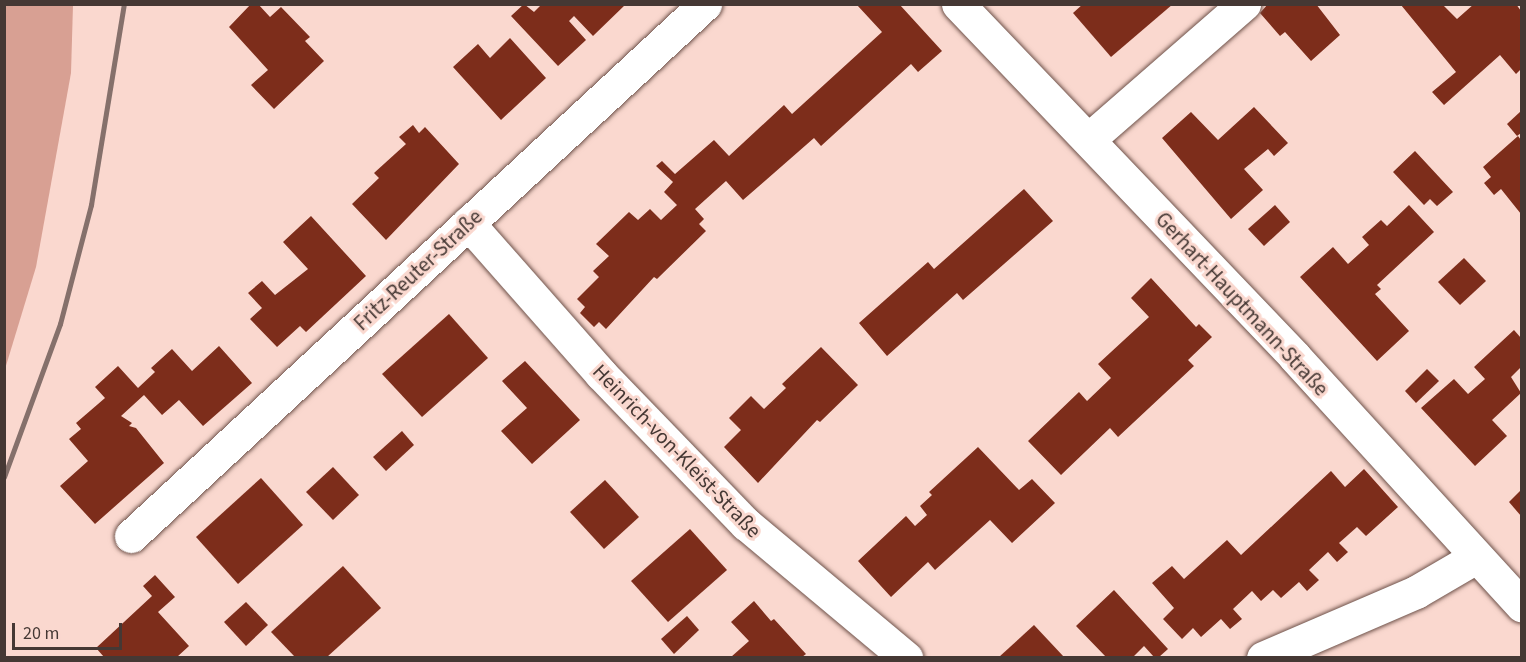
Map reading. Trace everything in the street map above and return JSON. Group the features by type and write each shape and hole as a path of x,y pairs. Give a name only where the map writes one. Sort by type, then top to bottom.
{"street":[{"name":"Fritz-Reuter-Straße","path":"131,536 705,4"},
{"name":"Gerhart-Hauptmann-Straße","path":"958,4 1089,139 1521,606"},
{"path":"1089,139 1244,4"},
{"name":"Heinrich-von-Kleist-Straße","path":"468,223 602,374 746,524 906,657"},
{"path":"1263,657 1416,592 1476,557"}],"shaded area":[{"path":"5,4 73,5 71,73 36,267 5,369"}],"building":[{"path":"251,4 258,4 270,17 281,7 310,37 305,41 324,61 274,109 251,85 268,70 229,27"},
{"path":"524,4 534,12 542,4 626,4 593,36 574,16 569,21 586,40 558,66 511,16"},
{"path":"1083,4 1173,4 1111,57 1073,13"},
{"path":"1268,4 1316,4 1340,35 1311,61 1285,32 1280,36 1260,13"},
{"path":"1474,4 1516,4 1521,11 1521,69 1516,74 1500,55 1444,105 1432,92 1456,72 1401,5 1443,5 1457,19"},
{"path":"857,5 900,5 942,51 918,72 911,64 821,146 814,138 743,200 726,181 695,209 704,219 699,224 706,231 657,279 654,277 606,329 599,322 594,327 580,313 585,307 577,299 599,277 593,271 609,256 596,244 629,212 638,220 650,209 661,220 677,205 664,192 673,182 656,166 662,161 675,174 714,140 729,156 784,105 792,114 882,32"},
{"path":"510,38 546,78 501,120 453,67 478,44 490,58"},
{"path":"1254,107 1288,143 1274,156 1268,149 1244,169 1263,190 1231,219 1162,138 1191,112 1218,140"},
{"path":"1521,111 1521,133 1517,136 1507,124"},
{"path":"413,125 419,133 425,127 459,164 386,240 352,204 379,178 374,173 406,144 399,137"},
{"path":"1518,136 1521,140 1521,214 1501,189 1494,195 1484,183 1491,177 1483,167"},
{"path":"1415,151 1453,192 1437,206 1430,199 1424,205 1393,172"},
{"path":"1024,189 1053,221 963,300 957,293 887,356 859,323 928,262 934,269"},
{"path":"1275,205 1290,222 1264,246 1248,229"},
{"path":"1409,205 1434,232 1377,285 1381,289 1375,294 1409,331 1377,361 1300,277 1333,247 1348,264 1369,245 1362,237 1381,220 1387,226"},
{"path":"311,216 366,276 306,332 300,326 277,347 250,319 262,308 248,293 262,281 275,295 308,269 283,242"},
{"path":"1464,258 1486,281 1460,305 1438,282"},
{"path":"1151,278 1196,327 1199,324 1212,337 1188,360 1194,366 1118,437 1110,428 1061,475 1028,441 1079,392 1087,401 1111,378 1098,364 1149,317 1131,298"},
{"path":"449,314 488,358 422,417 382,374"},
{"path":"1514,330 1521,338 1521,367 1511,377 1521,393 1492,420 1507,436 1475,466 1421,408 1454,379 1468,394 1485,379 1474,367"},
{"path":"219,346 252,383 203,426 179,400 162,415 144,395 121,416 132,423 129,426 136,428 164,463 95,524 60,486 88,461 69,439 81,429 76,423 105,398 95,387 118,366 138,388 155,372 151,368 172,349 192,371"},
{"path":"821,347 858,385 820,422 817,420 758,483 724,447 741,430 729,418 751,396 764,409 786,388 782,384"},
{"path":"525,361 580,420 532,464 501,431 527,408 502,381"},
{"path":"1427,369 1439,381 1416,403 1405,391"},
{"path":"402,431 414,445 386,471 373,457"},
{"path":"978,447 1019,490 1032,479 1055,503 1012,543 990,520 935,570 928,562 891,597 858,561 906,516 915,526 927,515 920,506 932,495 929,492"},
{"path":"333,467 359,495 333,520 306,492"},
{"path":"1364,469 1398,507 1366,536 1357,527 1339,543 1348,552 1337,562 1328,552 1309,570 1319,580 1307,591 1299,582 1281,598 1273,590 1261,601 1252,591 1233,609 1242,619 1230,629 1221,619 1201,637 1193,628 1182,639 1163,619 1174,608 1152,583 1172,566 1184,579 1227,540 1241,555 1331,471 1345,487"},
{"path":"261,478 303,525 238,584 196,537"},
{"path":"605,480 639,517 604,549 570,512"},
{"path":"1521,490 1521,516 1509,502"},
{"path":"690,529 727,570 668,622 631,581"},
{"path":"343,566 381,608 327,657 295,657 271,632"},
{"path":"155,575 175,597 158,612 189,646 177,657 104,657 96,648 152,596 143,586"},
{"path":"1114,590 1168,649 1159,657 1154,657 1144,646 1133,657 1106,657 1076,626"},
{"path":"754,601 771,621 774,619 806,654 802,657 731,657 749,641 731,622"},
{"path":"246,602 268,625 246,646 224,622"},
{"path":"687,616 699,630 674,654 661,639"},
{"path":"1034,625 1064,657 999,657"}],"railway":[{"path":"4,477 60,324 91,205 124,4"}]}
